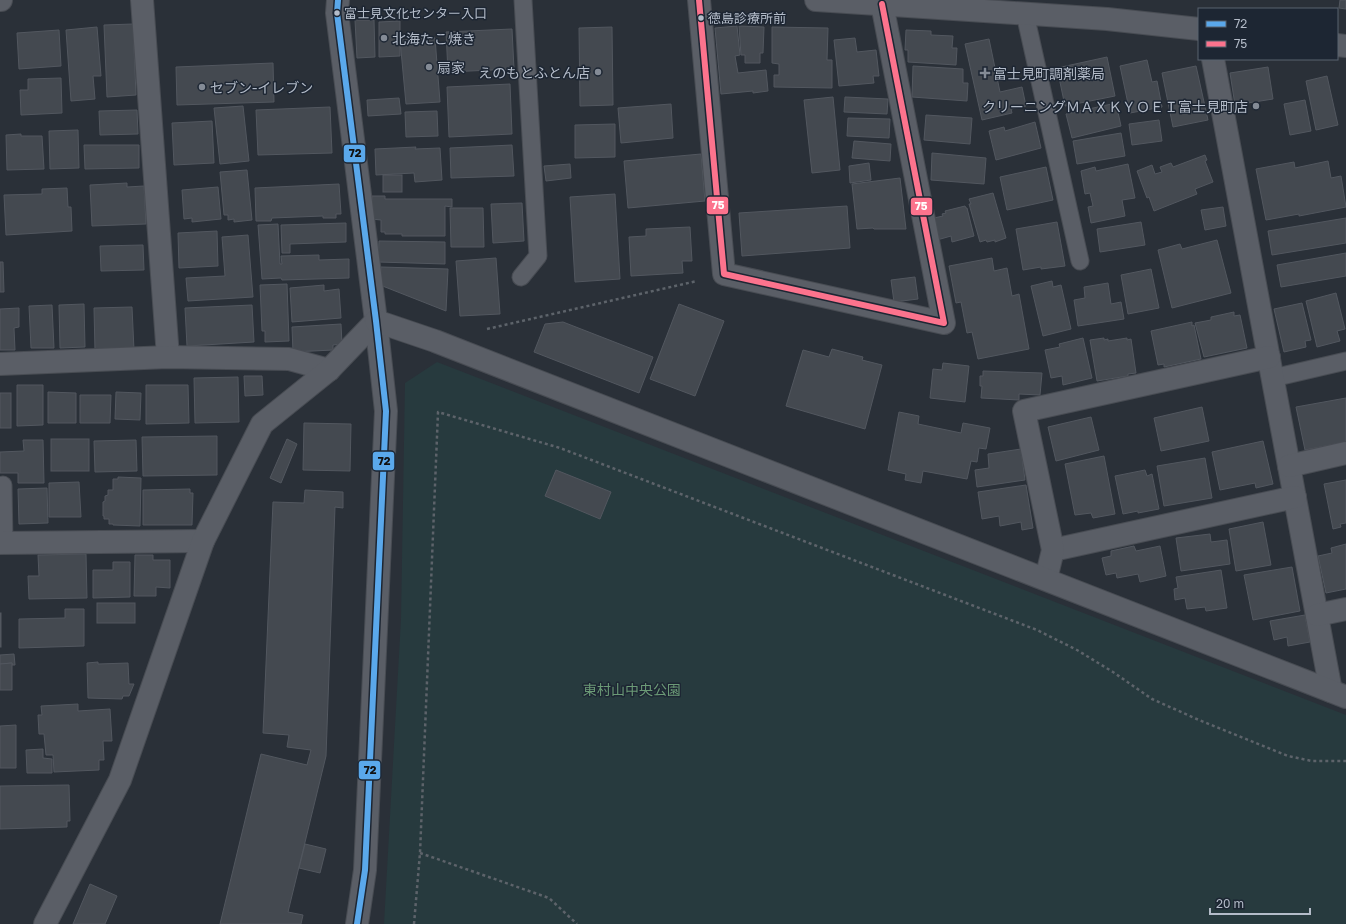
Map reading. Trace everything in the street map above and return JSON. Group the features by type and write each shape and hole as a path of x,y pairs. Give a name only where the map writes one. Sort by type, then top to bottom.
{"street":[{"path":"142,0 168,358"},
{"path":"338,0 337,13 386,411 365,870 357,924"},
{"path":"699,0 724,274 944,323 882,4"},
{"path":"816,0 1025,14 1106,10 1198,29"},
{"path":"1213,60 1317,616 1339,694"},
{"path":"44,924 120,780 203,541 262,424 329,370 376,321"},
{"path":"376,321 435,341 1339,694"},
{"path":"0,364 168,358 290,359 329,370"},
{"path":"1046,579 1053,550 1024,411 1271,368"},
{"path":"1289,466 1346,453"},
{"path":"1053,550 1295,497"},
{"path":"2,543 203,541"},
{"path":"1317,616 1346,609"}],"lane":[{"path":"521,278 538,256 523,0"},
{"path":"1025,14 1080,260"},
{"path":"1271,368 1346,360"},
{"path":"2,543 4,485"}],"path":[{"path":"481,331 724,274"},
{"path":"414,924 420,853 438,412 560,448 1038,630 1077,650 1152,699 1199,720 1288,756 1312,761 1346,761"},
{"path":"420,853 549,898 577,924"}],"green space":[{"name":"東村山中央公園","path":"437,362 1346,715 1346,924 384,924 401,619 405,383"}],"building":[{"path":"1340,0 1346,0 1346,9 1339,8"},
{"path":"355,20 374,20 375,57 357,58"},
{"path":"400,21 400,56 379,57 379,22"},
{"path":"133,24 136,95 107,97 104,25"},
{"path":"737,26 740,55 735,56 738,73 766,70 768,91 721,94 715,28"},
{"path":"739,26 764,27 763,53 760,53 760,63 745,63 745,55 741,55"},
{"path":"97,27 101,76 93,76 95,99 71,101 66,30"},
{"path":"612,27 613,105 580,106 579,28"},
{"path":"772,27 828,28 827,60 832,60 832,88 774,87 774,75 779,75 779,64 772,63"},
{"path":"512,29 514,69 448,72 446,32"},
{"path":"59,30 61,66 19,69 17,33"},
{"path":"906,30 931,31 931,35 953,36 952,48 957,48 956,65 908,62 908,50 905,50"},
{"path":"435,38 440,102 406,104 400,40"},
{"path":"855,38 857,52 876,50 879,76 873,76 874,83 839,86 834,40"},
{"path":"989,39 1000,92 1022,87 1026,106 1011,109 1012,113 982,120 965,44"},
{"path":"1107,57 1115,96 1065,106 1057,68"},
{"path":"1147,60 1152,82 1157,81 1162,107 1130,113 1120,66"},
{"path":"273,63 274,102 177,105 176,67"},
{"path":"913,66 963,69 963,83 968,83 967,101 912,97"},
{"path":"1196,66 1208,120 1173,127 1162,73"},
{"path":"1268,67 1273,99 1235,105 1230,73"},
{"path":"1327,76 1338,125 1316,130 1306,81"},
{"path":"61,78 62,113 21,115 20,90 28,90 28,79"},
{"path":"510,84 512,134 449,137 447,87"},
{"path":"833,97 840,170 812,173 804,100"},
{"path":"845,97 888,99 887,114 844,112"},
{"path":"399,98 401,114 368,116 367,100"},
{"path":"1305,100 1311,131 1290,135 1284,104"},
{"path":"1116,103 1121,126 1072,138 1066,114"},
{"path":"671,104 673,138 621,143 618,108"},
{"path":"243,106 249,161 220,164 214,108"},
{"path":"330,107 332,153 258,155 256,110"},
{"path":"137,110 138,134 100,135 99,111"},
{"path":"437,111 438,136 406,137 405,112"},
{"path":"926,115 972,118 970,144 924,140"},
{"path":"848,118 890,119 889,138 847,136"},
{"path":"1159,120 1162,141 1132,145 1129,124"},
{"path":"212,121 214,163 174,165 172,123"},
{"path":"1035,122 1041,148 996,160 989,131 1004,127 1005,131"},
{"path":"615,124 615,157 575,158 575,125"},
{"path":"78,130 79,168 50,169 49,131"},
{"path":"1121,133 1125,156 1077,164 1073,141"},
{"path":"21,134 21,136 42,136 44,169 7,170 6,135"},
{"path":"854,141 891,144 890,161 852,158"},
{"path":"84,145 139,145 139,168 85,169"},
{"path":"512,145 514,176 451,178 450,148"},
{"path":"416,147 415,149 440,148 442,180 415,182 414,173 376,175 375,149"},
{"path":"932,153 986,158 984,184 931,180"},
{"path":"701,154 705,201 628,208 624,161"},
{"path":"1205,155 1207,160 1205,161 1213,182 1195,189 1197,194 1154,211 1149,197 1147,198 1137,171 1152,165 1155,174 1162,172 1160,167 1171,163 1173,167"},
{"path":"1328,161 1331,178 1341,176 1346,207 1299,216 1299,214 1266,220 1256,169 1294,162 1295,168"},
{"path":"869,163 871,180 850,183 849,166"},
{"path":"570,164 571,178 546,181 544,166"},
{"path":"1128,164 1135,198 1122,200 1125,216 1091,223 1088,207 1093,206 1090,193 1085,194 1081,171 1095,167 1096,171"},
{"path":"1046,167 1053,200 1007,210 1000,177"},
{"path":"247,170 252,220 234,222 234,219 228,220 228,215 224,215 220,172"},
{"path":"383,175 402,175 402,192 383,192"},
{"path":"900,178 906,229 857,229 852,184"},
{"path":"127,183 127,187 144,186 146,224 92,226 90,185"},
{"path":"339,184 341,214 336,214 336,218 323,218 323,216 272,218 271,221 256,221 255,188"},
{"path":"218,187 221,219 192,222 192,218 184,219 182,190"},
{"path":"67,188 68,207 71,207 72,231 6,235 4,195 42,194 42,189"},
{"path":"993,193 1006,238 995,242 995,240 987,242 986,240 980,242 969,204 971,204 969,199"},
{"path":"615,194 620,279 575,282 570,197"},
{"path":"372,196 385,196 385,199 452,199 452,207 445,206 445,236 402,236 402,234 385,234 385,232 381,232 381,220 371,219"},
{"path":"522,203 524,241 493,243 491,204"},
{"path":"847,206 850,248 742,256 739,213"},
{"path":"965,206 967,208 974,236 952,242 951,236 937,240 934,218 943,216 942,214 946,213 945,211"},
{"path":"1223,207 1226,226 1205,230 1201,210"},
{"path":"450,208 483,208 484,247 451,247"},
{"path":"1346,218 1346,243 1272,255 1268,231"},
{"path":"1057,222 1065,266 1041,269 1041,267 1023,270 1016,229"},
{"path":"1141,222 1145,245 1100,252 1097,229"},
{"path":"346,223 346,242 290,244 290,253 282,253 281,225"},
{"path":"278,224 280,264 282,264 281,256 319,255 319,260 349,259 349,278 282,280 281,278 262,279 258,225"},
{"path":"690,227 692,261 682,261 683,273 631,276 629,237 646,236 646,229"},
{"path":"217,231 218,266 179,268 178,233"},
{"path":"248,235 253,297 188,301 186,278 225,276 222,237"},
{"path":"1217,240 1231,293 1172,308 1158,250 1180,244 1182,249"},
{"path":"379,241 445,242 445,264 378,262"},
{"path":"143,245 144,270 101,271 100,246"},
{"path":"1346,253 1346,276 1281,287 1277,265"},
{"path":"496,258 500,314 460,316 456,261"},
{"path":"992,258 994,271 1007,268 1012,296 1019,294 1029,349 978,359 972,332 967,333 961,302 956,303 949,266"},
{"path":"0,262 3,262 4,292 0,292"},
{"path":"381,267 448,269 446,311 380,285"},
{"path":"1151,269 1159,308 1128,314 1121,275"},
{"path":"915,277 918,299 894,302 891,280"},
{"path":"1052,281 1053,287 1061,285 1071,329 1043,336 1031,286"},
{"path":"1108,283 1111,304 1121,302 1124,319 1078,326 1074,300 1085,298 1084,287"},
{"path":"287,284 289,341 265,342 265,331 262,331 260,285"},
{"path":"324,285 324,291 339,289 341,318 292,322 290,288"},
{"path":"1336,293 1345,329 1337,331 1340,341 1317,347 1306,301"},
{"path":"1302,303 1311,340 1305,341 1306,347 1284,352 1274,309"},
{"path":"84,304 85,347 60,348 59,305"},
{"path":"679,304 724,321 695,396 650,379"},
{"path":"52,305 54,348 31,348 29,306"},
{"path":"252,305 254,342 187,346 185,308"},
{"path":"132,307 134,350 95,351 94,308"},
{"path":"19,308 19,327 14,328 15,350 0,350 0,309"},
{"path":"1234,312 1234,316 1240,315 1247,348 1204,357 1195,323 1211,320 1211,317"},
{"path":"563,322 653,357 639,393 534,352 545,324"},
{"path":"1192,322 1192,326 1194,325 1201,359 1164,367 1164,364 1158,365 1151,331"},
{"path":"341,324 342,344 333,345 333,350 293,352 292,327"},
{"path":"1083,338 1092,378 1063,385 1062,376 1051,378 1045,350 1060,347 1059,344"},
{"path":"1104,338 1104,340 1108,339 1108,341 1127,338 1127,340 1131,339 1136,373 1128,374 1128,376 1097,381 1090,340"},
{"path":"832,349 863,357 862,360 882,365 865,429 786,406 803,350 829,357"},
{"path":"943,363 969,366 965,402 930,398 933,369 942,370"},
{"path":"983,371 1042,373 1040,395 1019,394 1019,400 981,398 982,386 980,386 980,376 983,376"},
{"path":"244,376 262,376 263,395 245,396"},
{"path":"238,377 239,422 195,423 194,378"},
{"path":"17,385 43,385 43,425 17,426"},
{"path":"146,385 188,385 189,423 146,424"},
{"path":"48,392 76,393 76,423 48,423"},
{"path":"116,392 141,393 140,420 115,419"},
{"path":"0,393 11,393 11,428 0,428"},
{"path":"80,395 111,395 110,423 80,423"},
{"path":"1346,398 1346,442 1305,450 1296,407"},
{"path":"1202,407 1209,441 1161,451 1154,418"},
{"path":"899,412 919,416 918,424 961,433 963,423 990,428 986,449 979,448 977,462 971,461 967,479 923,471 921,483 905,480 906,474 888,470"},
{"path":"1091,417 1099,450 1056,461 1048,427"},
{"path":"304,423 351,424 350,471 303,470"},
{"path":"217,436 217,475 143,476 142,437"},
{"path":"51,439 89,439 89,471 51,471"},
{"path":"287,439 297,444 281,483 270,478"},
{"path":"23,440 43,440 44,483 18,483 18,473 0,473 0,452 24,451"},
{"path":"136,440 137,471 95,472 94,441"},
{"path":"1263,441 1273,484 1256,488 1255,483 1220,490 1212,452"},
{"path":"1021,449 1025,480 977,487 975,470 989,468 988,454"},
{"path":"1104,456 1115,514 1093,518 1091,513 1075,515 1065,464"},
{"path":"1205,458 1212,498 1164,506 1157,466"},
{"path":"556,470 611,492 600,519 545,496"},
{"path":"1145,470 1147,476 1152,474 1159,509 1123,514 1115,476"},
{"path":"118,477 141,478 140,526 113,525 109,524 109,519 104,519 103,502 105,501 105,496 108,495 108,490 113,490 113,479 118,479"},
{"path":"1346,480 1346,523 1340,524 1341,527 1333,529 1324,484"},
{"path":"79,482 81,517 49,517 49,483"},
{"path":"1026,485 1033,528 1022,530 1021,522 1000,526 999,516 982,519 978,492"},
{"path":"47,488 48,523 19,524 18,489"},
{"path":"190,489 190,493 193,493 192,525 143,525 143,490"},
{"path":"305,490 343,492 343,508 335,507 326,756 288,912 303,915 301,924 220,924 261,754 307,765 311,750 287,747 289,735 263,733 273,502 304,503"},
{"path":"1263,522 1271,565 1236,571 1229,529"},
{"path":"1210,534 1211,542 1227,540 1230,564 1181,571 1176,538"},
{"path":"1346,544 1346,589 1326,593 1318,556 1332,553 1331,548"},
{"path":"1134,546 1136,551 1160,546 1166,576 1140,582 1138,574 1117,578 1116,573 1106,575 1102,558 1111,556 1111,551"},
{"path":"86,554 87,598 29,599 28,576 39,576 38,555"},
{"path":"135,555 153,555 153,560 170,560 170,588 156,587 156,596 134,596"},
{"path":"113,562 130,562 130,597 93,598 93,570 113,570"},
{"path":"1292,567 1300,611 1253,620 1244,575"},
{"path":"1221,570 1227,608 1206,611 1205,607 1187,609 1185,598 1175,600 1174,589 1178,588 1176,577"},
{"path":"97,603 135,603 135,623 97,623"},
{"path":"65,609 84,609 84,646 19,648 19,619 65,618"},
{"path":"1,613 1,647 0,647"},
{"path":"1305,615 1310,642 1288,646 1287,637 1274,640 1270,621"},
{"path":"14,654 15,665 12,665 12,663 0,664 0,655"},
{"path":"98,662 98,664 128,663 129,684 134,684 129,696 123,696 122,699 88,698 87,663"},
{"path":"12,663 12,690 0,690 0,664"},
{"path":"78,704 78,711 110,709 112,741 103,741 104,760 99,760 99,770 54,772 53,755 46,755 44,734 39,734 38,715 42,715 41,706"},
{"path":"16,725 16,768 0,768 0,726"},
{"path":"43,749 43,758 52,759 52,773 27,773 26,750"},
{"path":"69,785 70,821 67,821 67,827 0,829 0,786"},
{"path":"305,844 326,849 320,873 299,868"},
{"path":"90,884 117,896 105,924 73,924"}],"transit line":[{"name":"72","path":"338,0 337,13 386,411 365,870 357,924"},
{"name":"75","path":"699,0 724,274 944,323 882,4"}],"place":[{"name":"富士見文化センター入口","path":"337,13"},
{"name":"徳島診療所前","path":"701,18"},
{"name":"北海たこ焼き","path":"384,38"},
{"name":"扇家","path":"429,67"},
{"name":"えのもとふとん店","path":"598,72"},
{"name":"富士見町調剤薬局","path":"985,73"},
{"name":"セブン-イレブン","path":"202,87"},
{"name":"クリーニングＭＡＸＫＹＯＥＩ富士見町店","path":"1256,106"}]}
